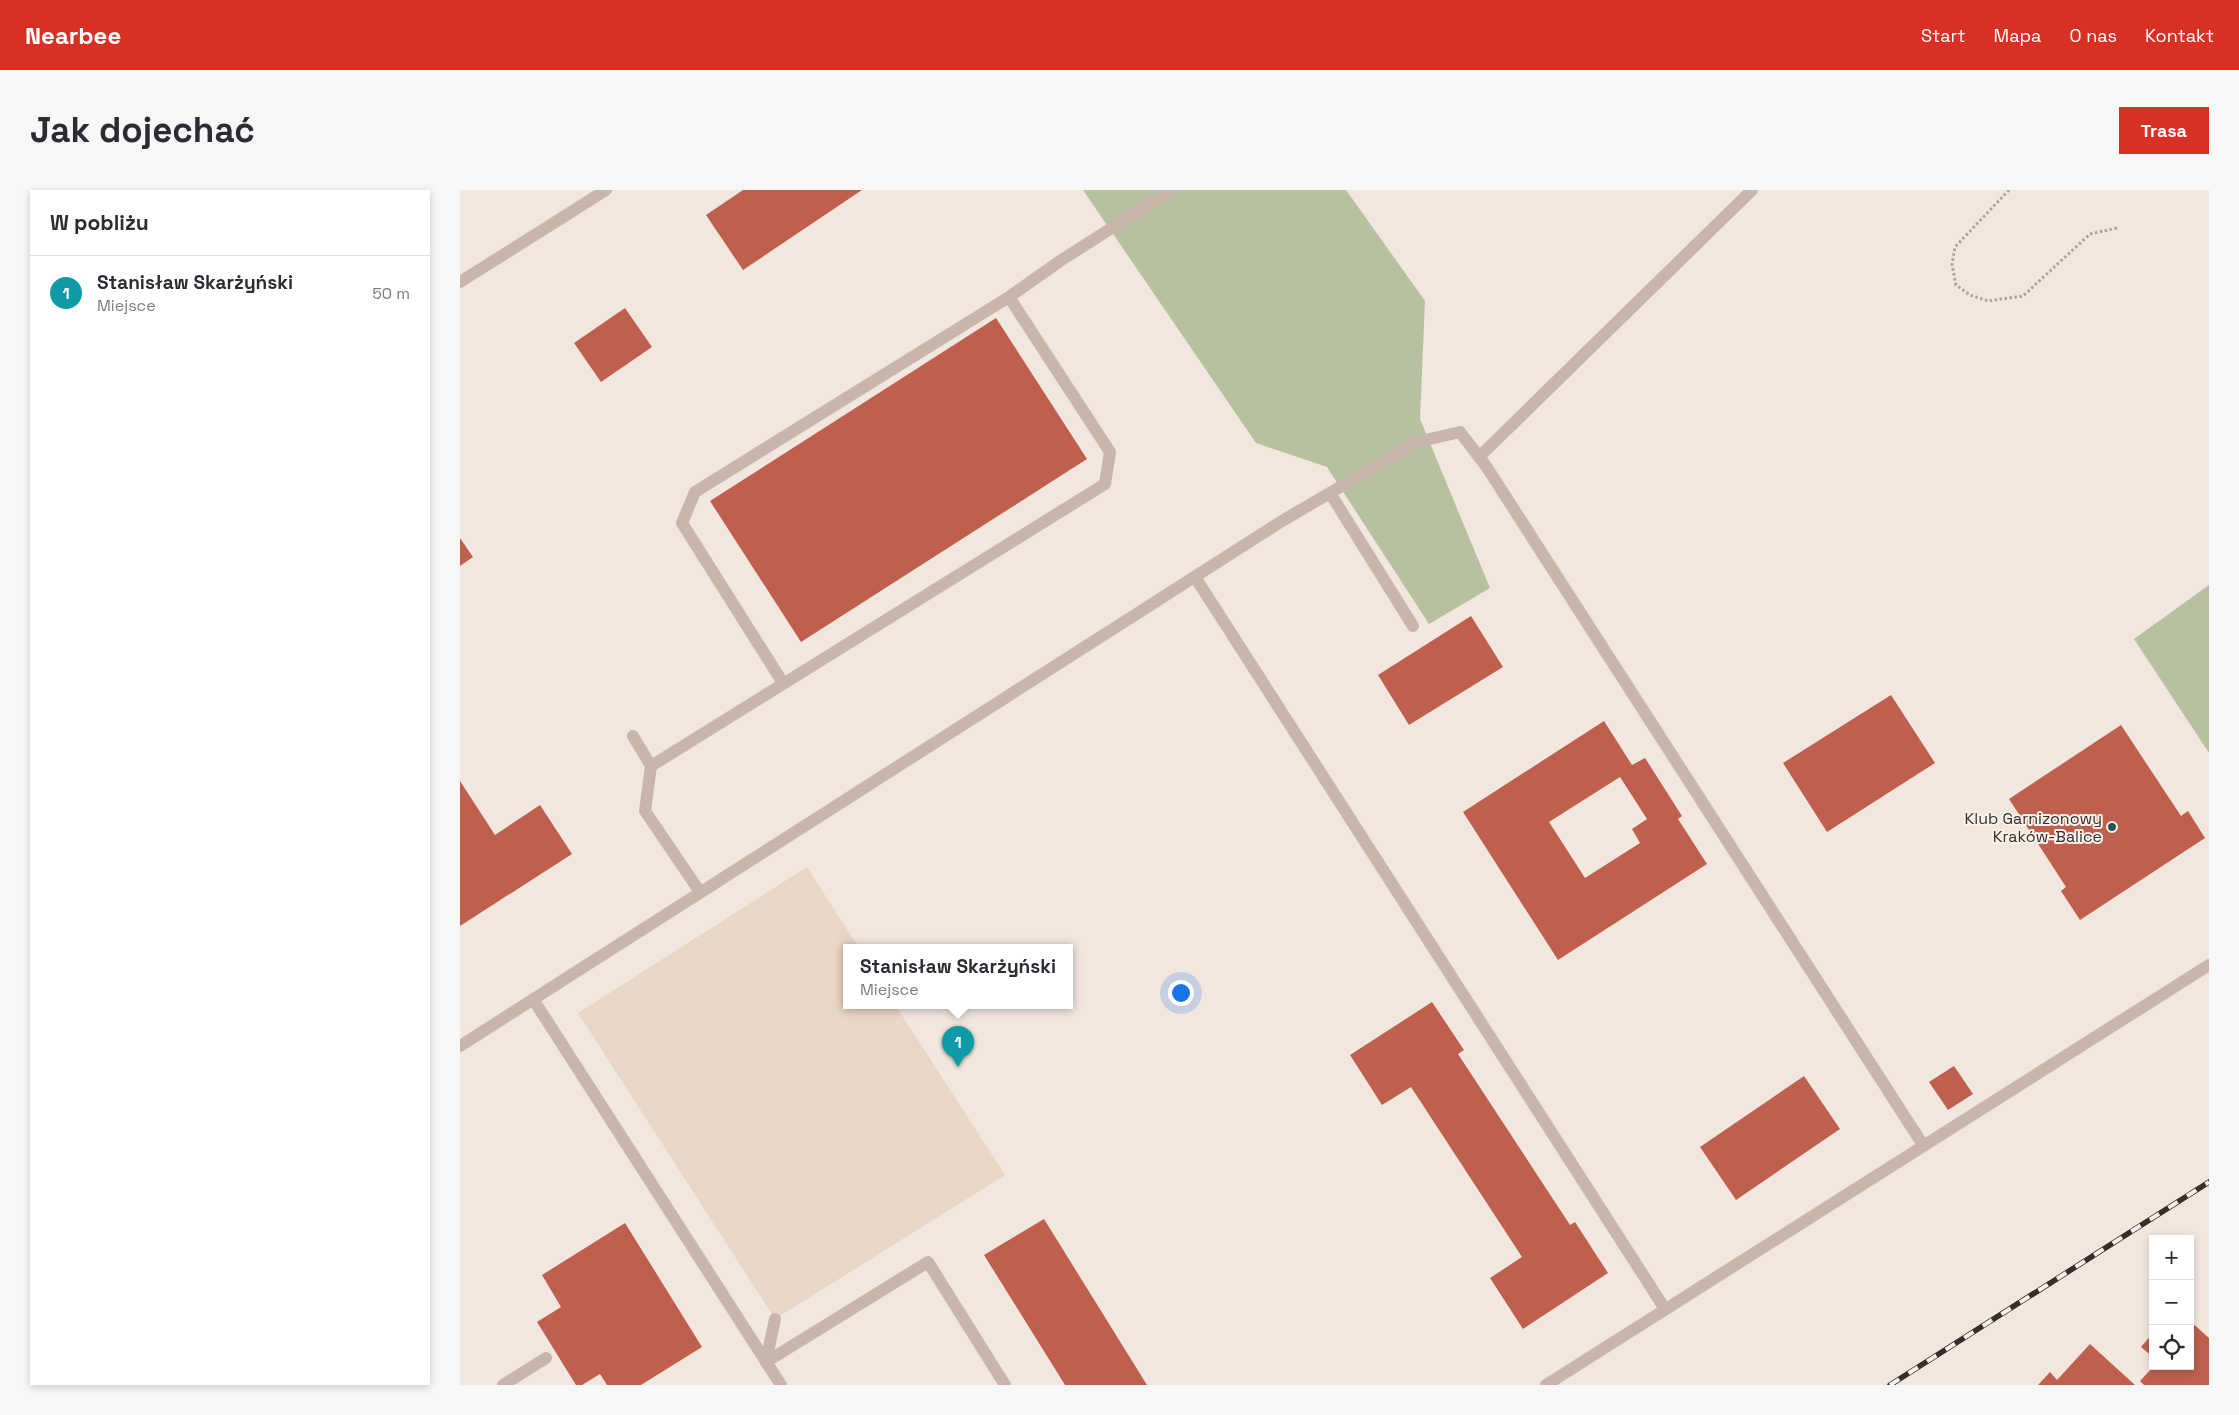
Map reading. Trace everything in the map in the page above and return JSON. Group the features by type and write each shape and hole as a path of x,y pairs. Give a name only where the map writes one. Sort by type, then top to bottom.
{"street":[{"path":"460,282 606,190"},
{"path":"783,683 682,523 695,492 1009,297 1067,256 1171,190"},
{"path":"1478,457 1752,190"},
{"path":"651,766 1105,484 1110,452 1009,297"},
{"path":"460,1046 1194,577 1330,493 1416,442 1460,432 1478,457 1923,1146"},
{"path":"1330,493 1413,626"},
{"path":"1194,577 1665,1309"},
{"path":"633,736 651,766 645,811 700,892"},
{"path":"1546,1385 2209,964"},
{"path":"533,1000 781,1385"},
{"path":"766,1362 928,1262 1005,1385"},
{"path":"766,1362 775,1319"},
{"path":"503,1385 546,1358"}],"path":[{"path":"2009,190 1955,247 1952,264 1956,285 1970,295 1988,301 2023,296 2090,234 2116,228"}],"green space":[{"path":"1083,190 1346,190 1425,301 1420,419 1490,588 1429,624 1327,467 1256,443"},
{"path":"2209,585 2209,753 2134,639"}],"shaded area":[{"path":"807,867 856,944 843,944 843,1009 898,1009 1005,1175 775,1319 578,1013"}],"building":[{"path":"743,190 862,190 743,270 706,215"},
{"path":"625,308 652,347 601,382 574,343"},
{"path":"996,318 1087,459 801,642 710,501"},
{"path":"460,538 473,557 460,566"},
{"path":"1471,616 1503,667 1409,725 1378,675"},
{"path":"1891,695 1935,763 1827,832 1783,763"},
{"path":"1604,721 1632,765 1645,758 1682,816 1678,819 1707,864 1558,960 1463,812","holes":["1620,777 1647,819 1632,829 1640,843 1585,878 1549,822"]},
{"name":"Klub Garnizonowy Kraków-Balice","path":"2121,725 2181,816 2188,811 2205,838 2080,920 2061,891 2066,887 2009,799"},
{"path":"460,781 495,835 540,805 572,854 460,926"},
{"path":"1432,1002 1464,1050 1458,1054 1570,1225 1575,1222 1608,1273 1523,1329 1490,1278 1522,1257 1411,1087 1382,1105 1350,1055"},
{"path":"1954,1066 1973,1094 1948,1110 1929,1082"},
{"path":"1804,1076 1840,1129 1736,1200 1700,1147"},
{"path":"1044,1219 1147,1385 1065,1385 984,1255"},
{"path":"625,1223 702,1347 641,1385 607,1385 600,1374 582,1385 576,1385 537,1322 561,1307 542,1275"},
{"path":"2194,1325 2209,1338 2209,1385 2144,1385 2140,1381 2150,1370 2194,1370"},
{"path":"2149,1338 2149,1354 2141,1347"},
{"path":"2090,1344 2135,1385 2038,1385 2050,1372 2057,1380"}],"railway":[{"path":"1890,1385 2209,1182"}],"place":[{"name":"Klub Garnizonowy Kraków-Balice","path":"2112,827"},
{"name":"Stanisław Skarżyński","path":"958,1067"}]}
